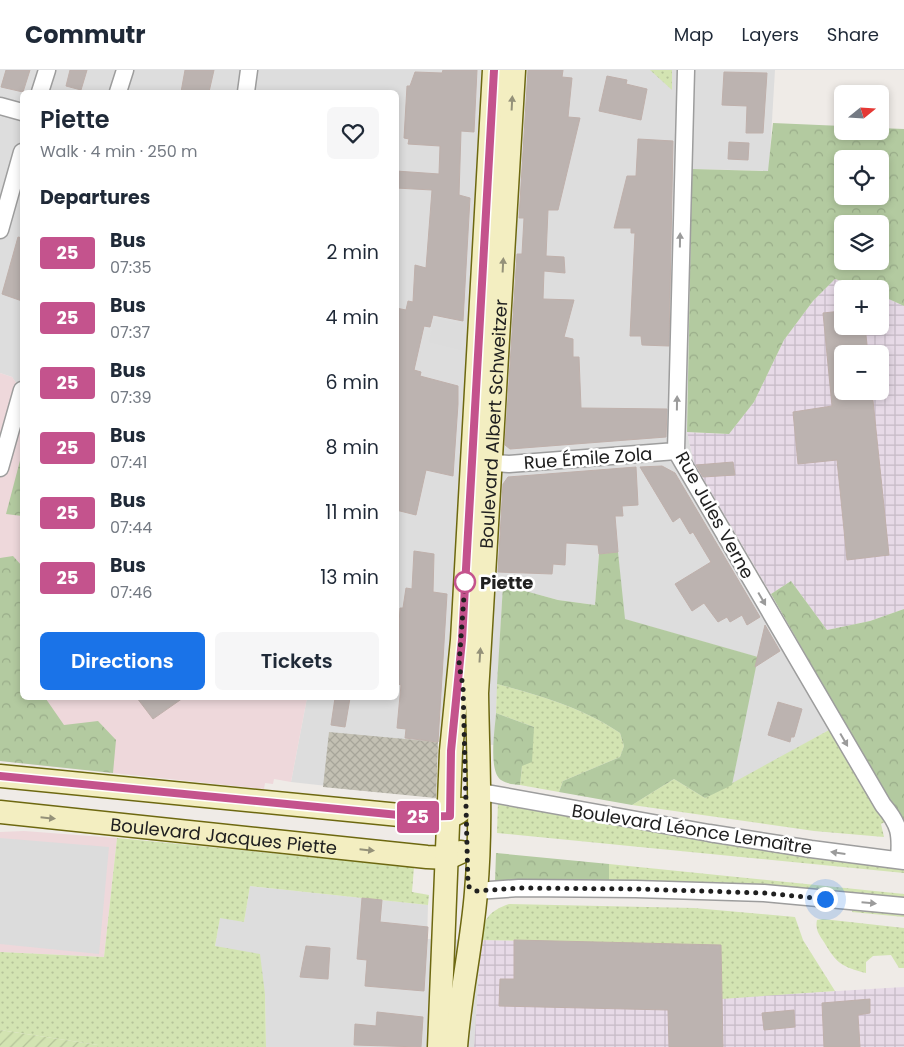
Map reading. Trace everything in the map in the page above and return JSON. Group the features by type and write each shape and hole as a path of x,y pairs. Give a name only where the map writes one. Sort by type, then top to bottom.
{"main road":[{"name":"Boulevard Albert Schweitzer","path":"439,1047 465,865 466,804 477,693 481,462 494,70"},
{"name":"Boulevard Albert Schweitzer","path":"456,1047 459,1012 466,804 463,686 459,665 481,462 514,70"},
{"name":"Boulevard Jacques Piette","path":"0,776 419,817 466,804"},
{"name":"Boulevard Jacques Piette","path":"0,812 465,865"}],"street":[{"path":"41,90 47,70"},
{"path":"119,90 125,70"},
{"path":"246,90 249,70"},
{"name":"Rue Jules Verne","path":"686,70 676,452 882,805 894,818 900,835 901,861"},
{"path":"0,106 20,111"},
{"path":"0,230 20,159"},
{"path":"0,468 20,397"},
{"name":"Rue Émile Zola","path":"481,462 509,464 676,452"},
{"name":"Boulevard Léonce Lemaître","path":"466,804 710,833 811,850 901,861"},
{"path":"465,865 519,888 626,888 754,892 904,906"}],"shaded area":[{"path":"0,70 775,70 769,171 692,169 687,432 694,463 843,722 732,785 757,657 624,619 618,553 599,554 595,605 558,600 503,585 494,745 438,742 436,798 291,782 307,700 399,700 399,90 20,90 20,388 12,377 0,373"},
{"path":"834,280 834,335 889,335 889,299 904,306 904,609 870,621 827,630 791,581 771,594 694,463 687,432 729,434 754,402 784,340 813,301"},
{"path":"434,318 463,324 461,350 429,342"},
{"path":"0,373 12,377 20,388 20,700 307,700 291,782 274,779 273,784 265,783 264,789 0,761"},
{"path":"329,732 438,742 436,798 323,787"},
{"path":"24,831 117,838 104,957 0,952 0,832"},
{"path":"0,838 109,847 99,954 0,944"},
{"path":"250,886 428,905 427,939 481,940 474,1047 266,1047 265,994 215,946 220,917 244,922"},
{"path":"481,940 721,945 772,995 904,987 904,1047 474,1047"}],"green space":[{"path":"650,70 672,70 672,90"},
{"path":"773,123 834,126 834,140 889,140 889,128 904,129 904,306 889,299 889,280 835,279 813,301 784,340 754,402 729,434 687,432 692,169 768,171"},
{"path":"20,461 20,516 6,514"},
{"path":"618,552 625,619 758,657 732,785 705,798 674,779 632,805 559,792 563,781 620,757 624,746 620,733 592,716 576,709 497,684 503,585 558,600 595,605 599,554"},
{"path":"13,556 20,564 20,700 47,700 64,725 98,721 116,740 113,773 0,761 0,558"},
{"path":"791,581 827,630 870,621 904,609 904,827 771,594"},
{"path":"497,684 561,703 606,724 620,733 624,746 620,757 563,781 559,792 520,785 522,766 534,727 496,713"},
{"path":"496,713 534,727 532,762 522,766 520,785 501,780 497,775 493,759"},
{"path":"829,730 862,785 890,819 881,824 884,837 814,831 632,805 674,779 705,798"},
{"path":"498,802 904,865 904,873 497,833"},
{"path":"117,838 414,867 412,892 429,895 428,905 250,886 244,922 220,918 215,946 260,954 265,994 266,1047 98,1047 98,1045 0,1030 0,952 104,957"},
{"path":"496,853 609,864 609,885 495,882"},
{"path":"609,864 904,894 904,901 609,885"},
{"path":"509,904 694,908 795,917 803,940 835,991 721,999 720,945 481,940 483,926 488,917 496,910"},
{"path":"853,905 904,911 904,917 852,912"},
{"path":"823,919 904,928 904,968 899,968 891,955 873,956 866,962 866,973 851,969 840,963 832,955 817,929 817,920"},
{"path":"0,1030 98,1045 98,1047 0,1047"}],"building":[{"path":"6,70 30,70 24,90 20,91 1,87"},
{"path":"70,70 87,70 81,90 66,86"},
{"path":"185,70 214,70 209,90 181,90"},
{"path":"443,70 477,70 474,132 461,131 459,195 470,198 463,321 433,315 430,327 424,326 414,370 421,372 420,376 458,386 458,404 453,476 426,470 416,515 399,511 399,309 406,310 408,301 413,302 415,265 426,268 432,190 399,188 399,171 439,174 440,146 408,144 409,139 404,138 407,86 410,86 415,72 442,73"},
{"path":"528,70 563,70 562,77 572,78 568,117 580,118 558,210 548,210 546,256 564,257 565,273 544,271 543,299 574,300 564,337 573,339 573,357 579,357 581,408 667,409 666,437 510,449 505,445 517,254 522,254 524,218 519,218"},
{"path":"724,72 767,73 763,133 746,133 747,106 722,105"},
{"path":"607,76 627,80 626,84 647,89 641,120 599,111"},
{"path":"638,139 673,141 669,346 642,345 641,336 630,336 635,233 631,233 631,228 614,228 627,176 636,176"},
{"path":"729,142 749,143 748,160 728,159"},
{"path":"18,237 20,238 20,300 2,294"},
{"path":"834,312 834,335 866,335 867,345 834,345 834,400 873,400 889,555 847,560 837,460 798,464 793,412 832,406 823,313"},
{"path":"733,462 735,475 703,477 696,465"},
{"path":"662,466 675,473 760,617 747,625 742,615 730,622 727,617 718,622 704,603 692,611 675,584 711,562 693,532 690,534 680,517 673,522 640,467"},
{"path":"636,467 638,505 622,506 623,516 615,516 618,552 599,554 598,545 566,543 565,565 553,564 552,574 498,572 503,484 508,477"},
{"path":"414,551 434,554 433,592 447,594 438,742 405,738 406,729 397,728 401,685 399,684 400,608 403,608 406,588 412,589"},
{"path":"765,625 780,651 755,667"},
{"path":"139,700 180,700 153,719"},
{"path":"335,700 350,700 345,727 331,725"},
{"path":"778,702 802,709 794,737 791,737 790,742 768,735"},
{"path":"362,898 382,900 380,922 428,927 424,991 365,986 367,960 357,959"},
{"path":"514,940 721,945 723,1047 669,1047 668,1010 499,1006 500,979 514,979"},
{"path":"306,946 330,948 328,979 300,977"},
{"path":"870,999 870,1013 858,1015 860,1047 824,1047 822,1003"},
{"path":"794,1010 795,1027 764,1030 762,1013"},
{"path":"377,1012 423,1017 421,1047 354,1045 355,1024 376,1026"}],"bus line":[{"name":"25","path":"0,776 430,818 450,816 451,751 462,640 494,70"}],"place":[{"name":"Piette","path":"465,582"}],"route":[{"path":"465,582 459,665 463,686 468,886 476,891 519,888 636,889 764,893 825,899"}]}
